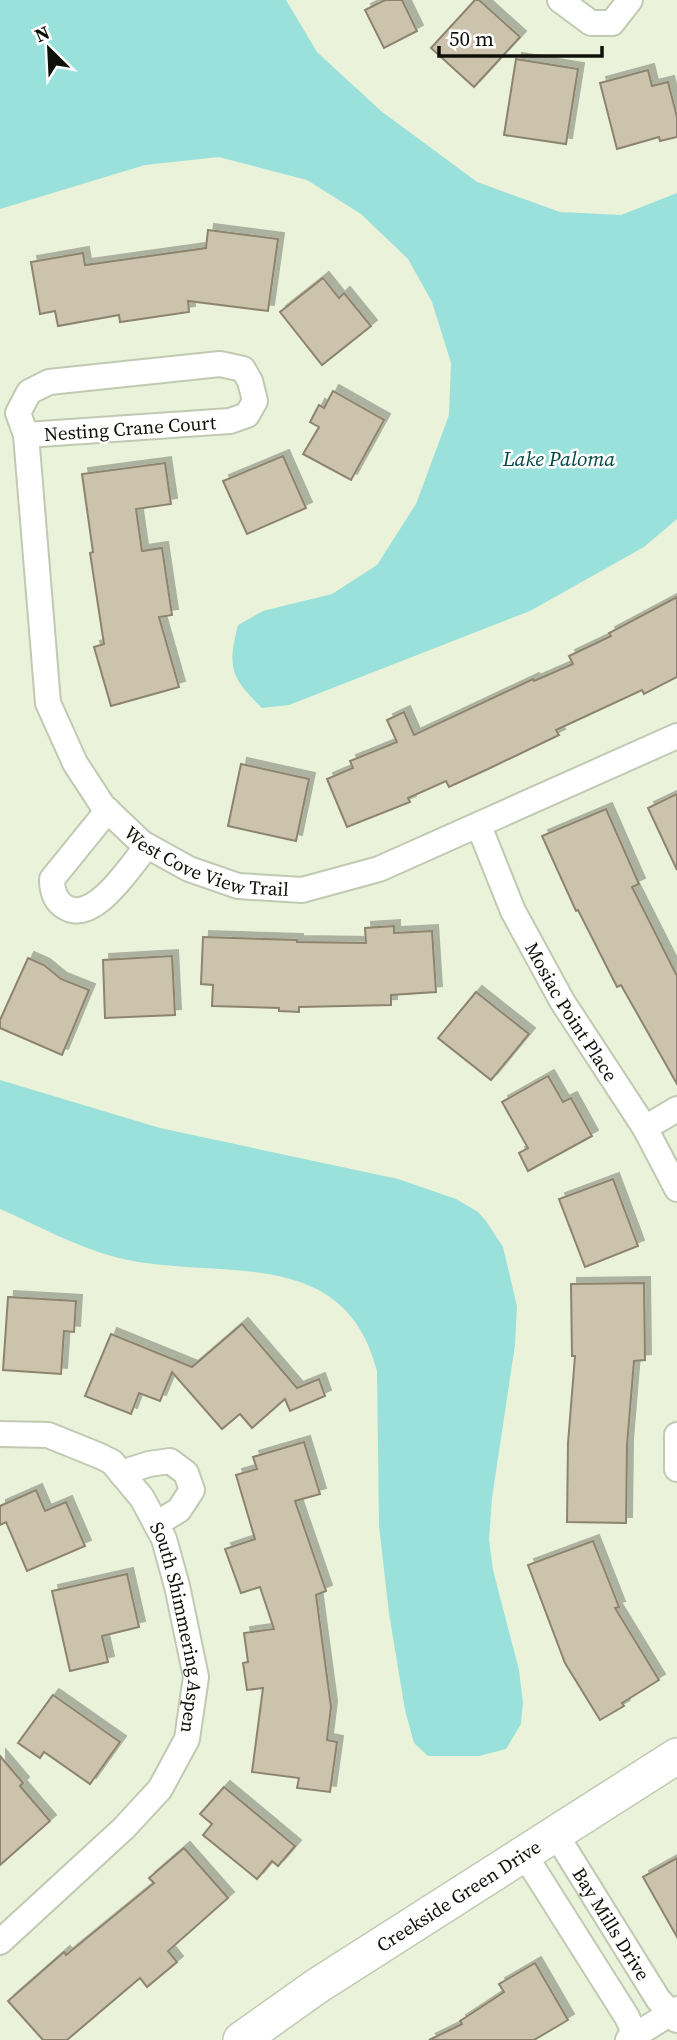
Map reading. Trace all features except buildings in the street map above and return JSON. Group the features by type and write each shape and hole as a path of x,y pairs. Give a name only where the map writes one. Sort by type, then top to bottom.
{"main road":[{"name":"Creekside Green Drive","path":"241,2040 317,1986 677,1756"}],"street":[{"path":"559,0 591,23 611,23 630,0"},
{"name":"Nesting Crane Court","path":"220,363 243,369 250,381 255,401 247,415 230,421 26,435 18,413 29,392 49,382 220,363"},
{"name":"West Cove View Trail","path":"26,435 48,703 75,763 108,810 147,846 189,869 238,886 302,890 379,869 677,736"},
{"path":"108,810 52,878 52,887 61,904 79,912 99,903 147,846"},
{"name":"Mosiac Point Place","path":"479,826 513,911 562,1001 645,1128 677,1189"},
{"path":"645,1128 677,1109"},
{"path":"0,1434 48,1435 116,1468 170,1461 186,1473 192,1490 179,1510 156,1524"},
{"path":"677,1435 677,1469"},
{"name":"South Shimmering Aspen","path":"0,1942 124,1828 160,1788 187,1739 196,1677 177,1586 164,1539 142,1498 116,1468"},
{"name":"Bay Mills Drive","path":"555,1833 658,1999 675,2014"},
{"name":"Bay Mills Drive","path":"524,1854 627,2017 633,2038"},
{"path":"633,2038 675,2014"}],"water":[{"name":"Lake Paloma","path":"0,0 286,0 317,52 381,111 477,182 560,212 621,215 677,193 677,519 644,547 530,611 289,705 262,708 244,688 234,671 233,652 238,625 263,611 332,594 377,565 416,504 449,415 451,363 432,302 408,259 361,214 307,180 219,157 145,165 0,209"},
{"path":"0,1080 160,1128 398,1179 456,1199 478,1212 486,1221 503,1247 517,1306 515,1345 492,1498 489,1540 493,1570 519,1670 523,1702 521,1724 506,1749 479,1756 428,1756 414,1743 405,1710 389,1613 379,1526 377,1371 360,1330 336,1302 306,1284 272,1275 119,1258 74,1243 0,1209"}]}
